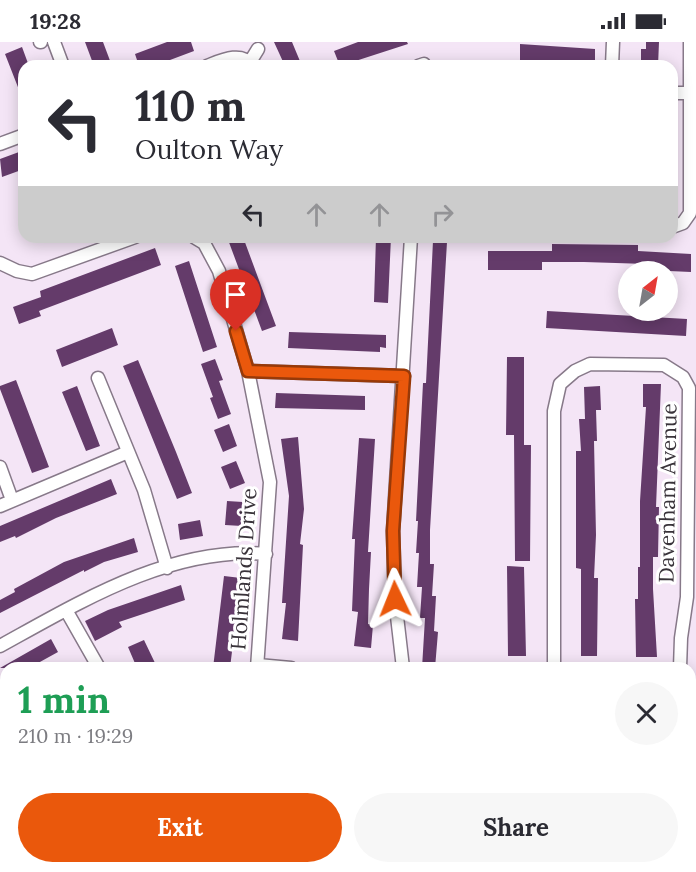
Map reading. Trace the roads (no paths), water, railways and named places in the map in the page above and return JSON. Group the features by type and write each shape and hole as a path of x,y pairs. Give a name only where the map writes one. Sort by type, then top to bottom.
{"street":[{"path":"54,42 61,60"},
{"path":"612,60 613,42"},
{"path":"678,225 690,213 693,159 690,42"},
{"path":"253,60 258,49"},
{"path":"226,60 233,58 246,60"},
{"path":"678,93 690,93"},
{"path":"0,144 18,137"},
{"path":"0,263 17,271 32,274 118,243"},
{"name":"Holmlands Drive","path":"204,243 219,271 248,371 270,482 257,662"},
{"path":"402,662 395,599 393,531 411,243"},
{"name":"Davenham Avenue","path":"554,662 554,411 560,384 575,371 590,364 664,365 682,377 689,388 692,442 691,597 681,638 680,662"},
{"path":"248,371 404,376"},
{"path":"98,378 144,490 167,568"},
{"path":"0,506 128,452"},
{"path":"0,467 12,500"},
{"path":"0,646 124,582 167,568 247,553 266,554"},
{"path":"66,610 96,662"}]}
